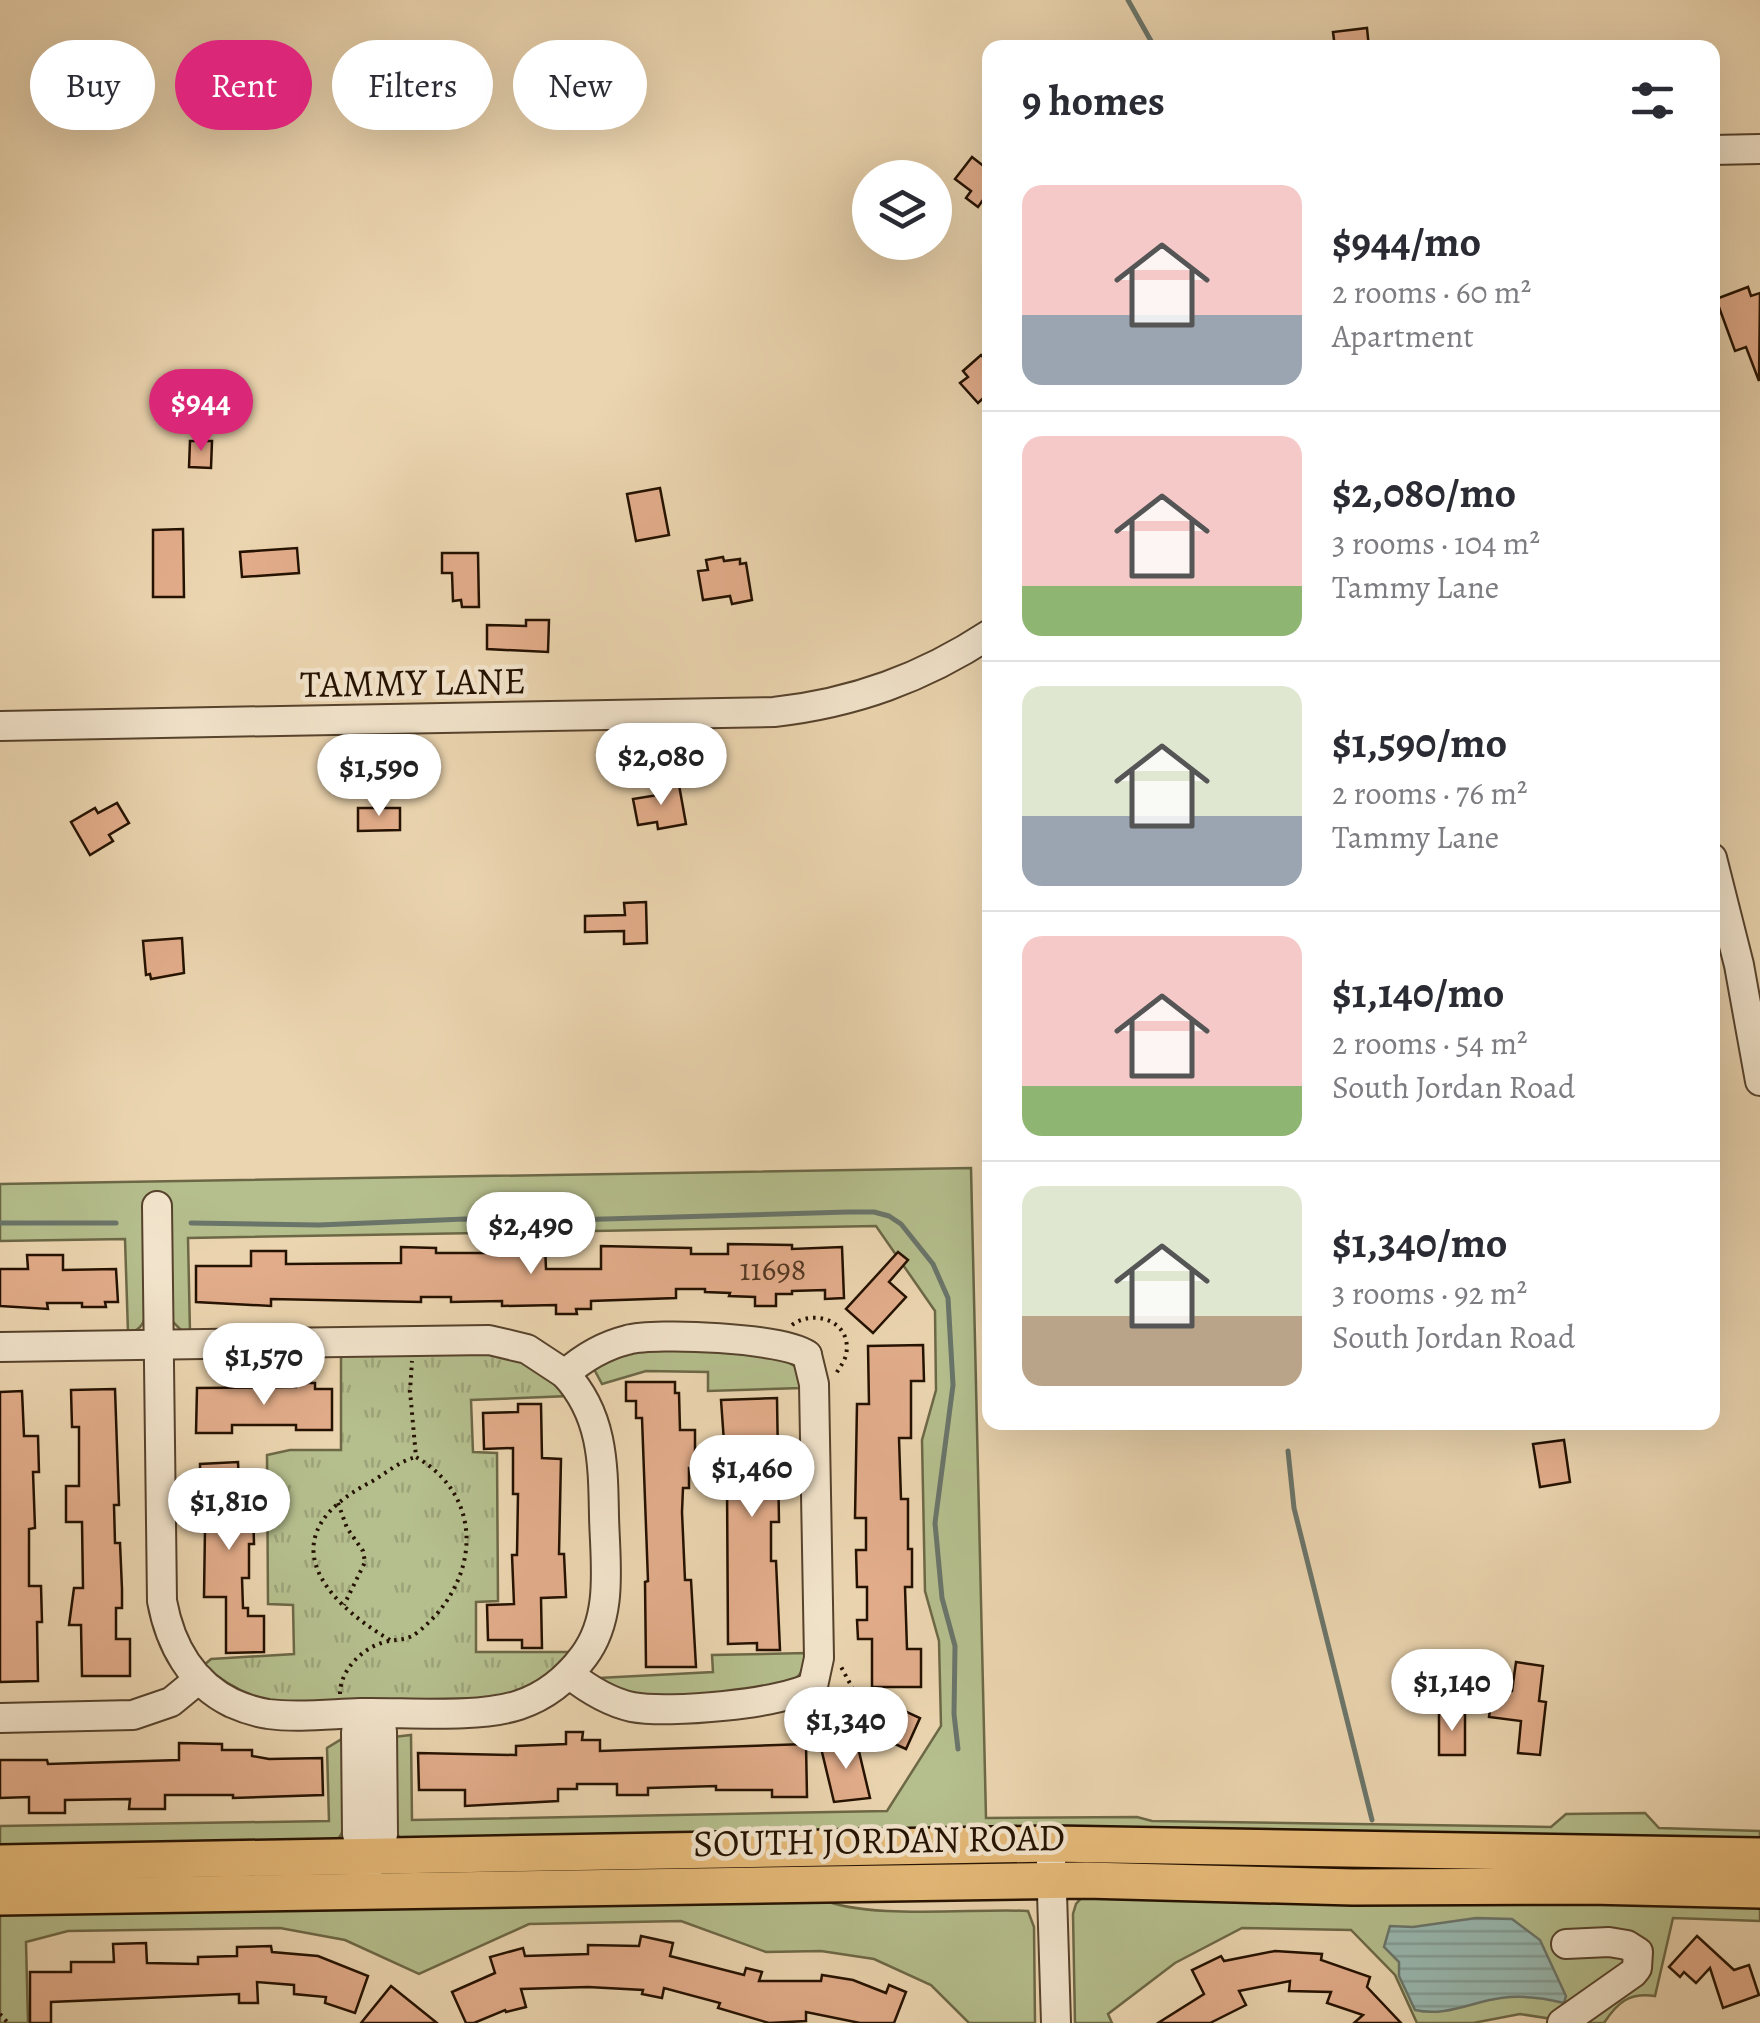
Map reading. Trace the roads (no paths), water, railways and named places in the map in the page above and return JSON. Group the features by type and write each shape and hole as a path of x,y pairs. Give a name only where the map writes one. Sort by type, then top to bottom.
{"main road":[{"name":"SOUTH JORDAN ROAD","path":"0,1896 367,1873 1051,1844 1760,1856"},
{"name":"SOUTH JORDAN ROAD","path":"0,1863 367,1873 1760,1890"}],"street":[{"path":"1720,150 1760,149"},
{"name":"TAMMY LANE","path":"0,726 774,712 839,702 878,691 941,664 982,639"},
{"path":"1720,880 1750,962 1760,1081"},
{"path":"0,1347 159,1344 489,1340 527,1350 565,1374 585,1400 597,1425 604,1465 606,1586 602,1618 590,1648 570,1674 541,1696 507,1708 370,1713 264,1713 230,1702 198,1679 174,1644 162,1600 159,1344 157,1206"},
{"path":"565,1374 596,1351 640,1337 685,1337 813,1351 819,1639 817,1689 761,1700 650,1708 610,1699 570,1674"},
{"path":"0,1718 133,1715 171,1702 198,1679"},
{"path":"367,1873 358,1834 356,1732 370,1713"},
{"path":"1051,1844 1056,2023"},
{"path":"1562,2023 1633,1974 1639,1959 1638,1952 1627,1944 1566,1944"}],"water":[{"path":"1476,1918 1512,1919 1540,1940 1566,1996 1564,2003 1509,1997 1448,2010 1415,2010 1399,1976 1399,1962 1384,1947 1390,1926 1413,1927"}],"waterway":[{"path":"1128,0 1150,40"},
{"path":"191,1223 319,1225 874,1212 901,1224 933,1264 948,1298 953,1385 935,1523 942,1598 955,1646 958,1749"},
{"path":"0,1223 116,1223"},
{"path":"1288,1451 1294,1508 1372,1820"}]}
